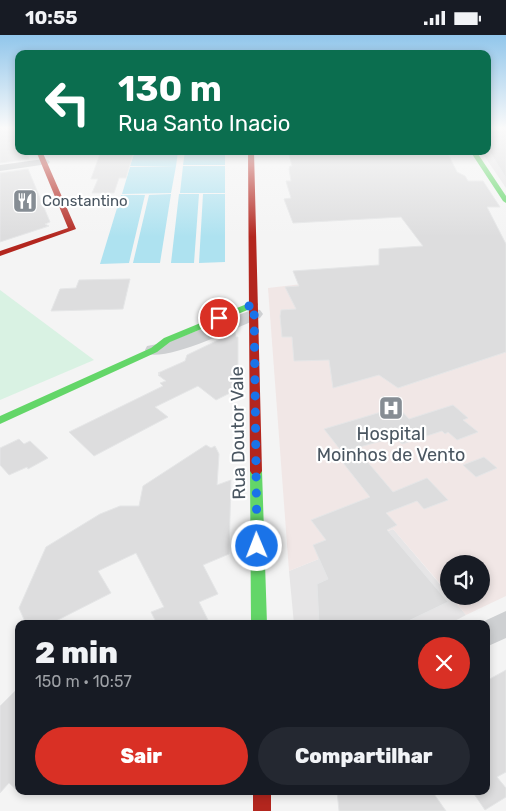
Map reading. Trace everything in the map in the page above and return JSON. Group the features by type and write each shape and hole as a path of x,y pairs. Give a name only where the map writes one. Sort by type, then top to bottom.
{"street":[{"path":"0,168 14,164"},
{"path":"0,254 72,229 44,164"},
{"name":"Rua Doutor Vale","path":"252,164 258,620"},
{"path":"482,164 506,201"},
{"path":"0,420 154,350 172,347 254,309"},
{"path":"490,632 506,624"},
{"path":"262,795 262,811"}],"shaded area":[{"path":"490,164 506,164 506,188"},
{"name":"Hospital Moinhos de Vento","path":"506,260 506,596 490,604 490,555 440,555 440,584 393,529 289,571 268,288"},
{"path":"393,529 440,584 440,605 458,605 466,615 457,620 294,620 289,571"},
{"name":"Hospital Moinhos de Vento","path":"458,605 487,605 466,615"}],"green space":[{"path":"0,290 94,360 0,400"}],"water":[{"path":"131,164 176,164 176,166 130,166"},
{"path":"183,164 225,164 225,165"},
{"path":"176,166 171,193 122,194 130,167"},
{"path":"183,166 225,166 225,193 180,193"},
{"path":"171,194 160,263 133,263 149,195"},
{"path":"179,194 199,194 194,263 171,263"},
{"path":"203,194 225,194 225,262 199,263"},
{"path":"121,195 145,195 129,263 100,264"}],"building":[{"path":"96,164 130,164 126,178 119,178 114,193 92,193 98,179 91,179"},
{"path":"292,164 453,164 457,172 465,176 468,181 483,181 500,207 487,207 506,244 506,352 398,388 379,375 333,388 329,360 294,361 292,337 282,337 280,316 281,310 296,309 285,287 299,286 293,271 379,265 379,249 423,246 401,217 293,223 284,199 291,198 286,181 291,181 289,169"},
{"path":"497,164 506,164 506,178"},
{"path":"28,169 50,222 45,224 49,226 0,242 0,173"},
{"path":"130,279 123,309 51,311 60,289 76,288 79,280"},
{"path":"235,332 236,337 238,337 238,389 216,400 198,386 155,407 168,417 94,456 69,432 163,386 160,383 166,381 158,373 185,361 187,355"},
{"path":"453,405 468,418 463,420 478,432 457,440 448,432 445,434 442,431 402,444 395,437 342,452 324,429 398,407 409,419"},
{"path":"19,439 24,444 30,441 48,458 28,469 27,467 9,475 0,465 0,448"},
{"path":"206,445 211,448 215,446 219,454 217,485 231,480 229,554 203,565 218,594 199,602 208,620 155,620 151,612 164,607 136,553 98,571 111,593 58,620 24,620 19,608 46,547 100,514 120,506 139,506 143,486"},
{"path":"360,453 393,492 427,478 448,500 424,509 417,501 386,513 397,525 387,530 440,593 440,605 442,605 410,620 319,620 317,584 328,579 313,545 326,540 311,520 370,497 340,459"},
{"path":"484,457 497,468 476,477 463,465"},
{"path":"506,670 506,772 497,777 506,788 506,797 485,810 475,795 490,795 490,679"},
{"path":"15,691 15,788 9,783 0,793 0,706"},
{"path":"337,795 435,795 446,811 339,811"}],"traffic: fast":[{"path":"482,164 506,201"},
{"path":"0,420 154,350 167,340 254,304"},
{"path":"256,471 259,620"}],"traffic: jam":[{"path":"0,254 72,229 45,164"},
{"path":"251,164 256,471"},
{"path":"262,795 262,811"}],"place":[{"name":"Constantino","path":"25,201"},
{"name":"Hospital Moinhos de Vento","path":"391,408"}],"route":[{"path":"219,318 254,304 257,546"}]}
